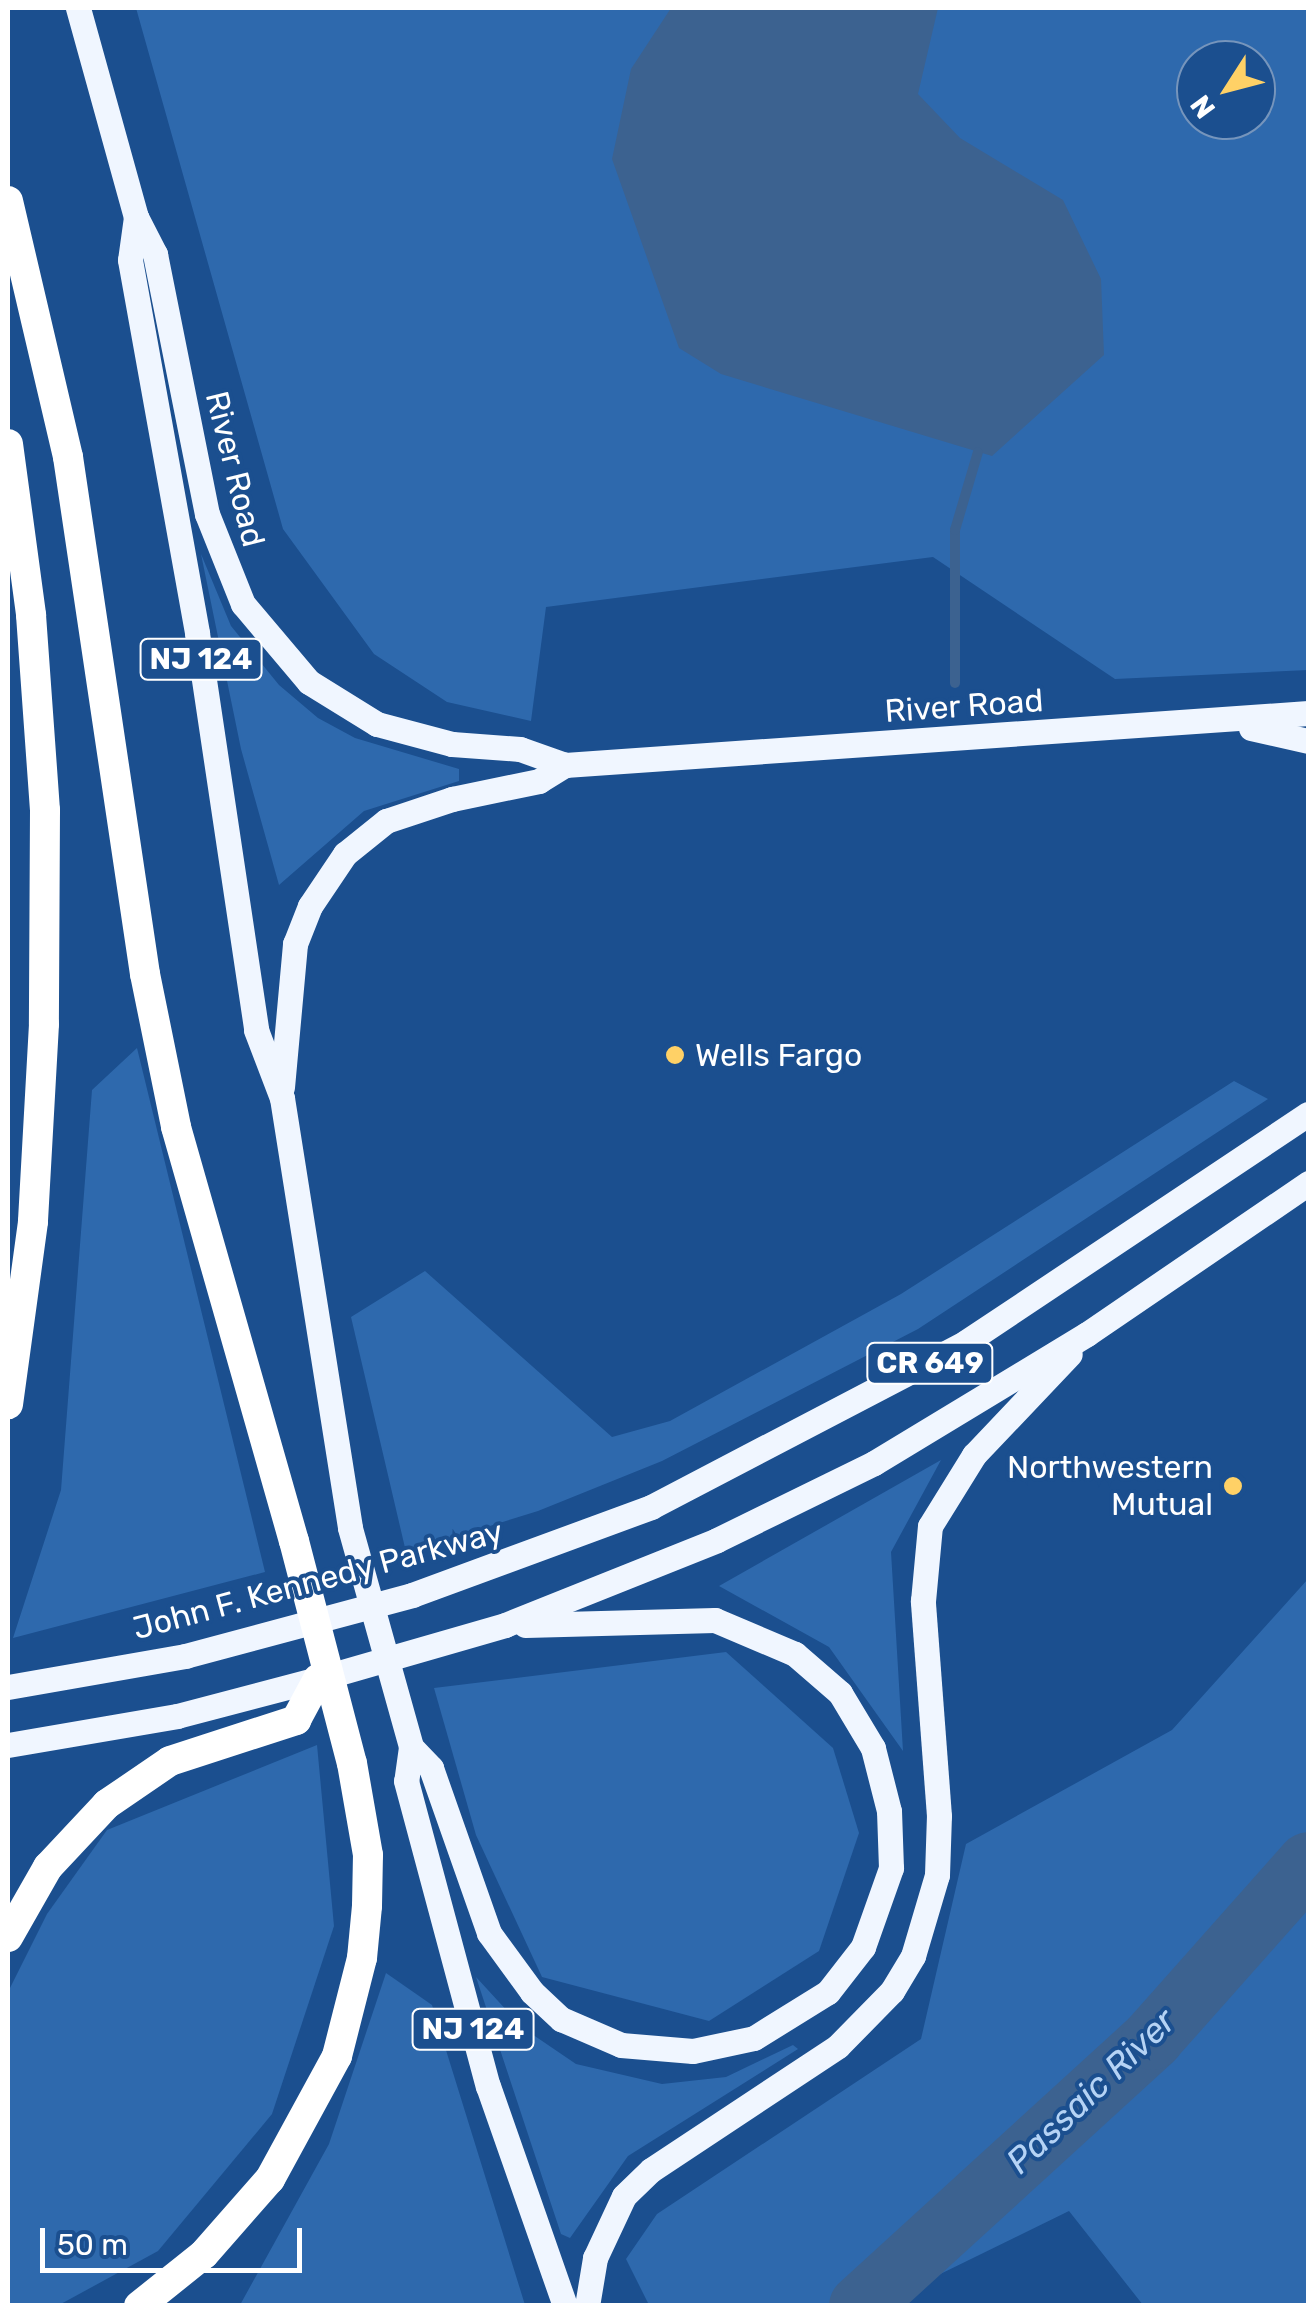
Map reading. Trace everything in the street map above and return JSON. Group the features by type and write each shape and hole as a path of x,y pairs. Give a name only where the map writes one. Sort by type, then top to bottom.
{"highway":[{"path":"8,200 68,457 145,974 176,1127 294,1541 352,1763 368,1855 362,1958 336,2056 270,2180 204,2254 139,2306"},
{"path":"8,444 32,616 45,810 44,1024 33,1222 8,1404"},
{"path":"8,1937 65,1844 107,1804 170,1761 296,1720 318,1680"}],"main road":[{"name":"NJ 124","path":"78,8 136,217 130,260 198,633 256,1030 282,1098 350,1528 411,1747 406,1780 483,2067 565,2306"},
{"name":"River Road","path":"136,217 155,254 196,467 222,559 243,604 284,658 341,706 378,724 452,744 520,749 565,764 1308,713"},
{"path":"1186,721 1276,730 1308,741"},
{"name":"River Road","path":"282,1098 295,944 318,892 345,854 386,821 452,799 539,782 565,764"},
{"name":"John F. Kennedy Parkway","path":"8,1687 186,1656 412,1595 651,1507 966,1342 1308,1114"},
{"name":"CR 649","path":"8,1745 177,1716 505,1626 717,1540 856,1472 1088,1334 1308,1183"},
{"path":"587,2306 606,2224 624,2196 651,2170 838,2046 892,1992 913,1956 936,1875 939,1816 923,1601 930,1526 974,1455 1088,1334"},
{"path":"411,1747 430,1768 490,1933 510,1965 562,2019 590,2034 661,2051 722,2047 783,2025 846,1971 885,1896 891,1840 873,1748 840,1693 796,1654 715,1620 505,1626"}],"shaded area":[{"path":"136,8 1308,8 1308,670 1115,679 933,557 546,607 531,721 447,702 374,654 283,529"},
{"path":"671,8 938,8 918,94 960,138 1063,200 1101,279 1104,355 992,456 721,374 679,348 612,159 631,69"},
{"path":"201,554 231,626 279,685 318,718 355,738 459,769 459,781 364,811 279,885 241,749"},
{"path":"137,1048 265,1572 13,1638 61,1490 92,1090"},
{"path":"1234,1081 1268,1099 918,1329 662,1461 538,1511 406,1552 351,1317 425,1271 612,1437 670,1421 901,1294"},
{"path":"941,1460 891,1552 903,1751 829,1647 719,1586"},
{"path":"1308,1579 1308,2305 1143,2305 1069,2211 877,2305 649,2305 626,2259 657,2214 921,2039 966,1844 1172,1730"},
{"path":"726,1652 833,1748 859,1833 819,1951 709,2021 542,1977 476,1835 434,1688"},
{"path":"317,1745 334,1926 272,2114 158,2251 59,2305 8,2305 8,1992 47,1914 107,1830"},
{"path":"386,1973 432,2005 525,2305 240,2305 329,2144"},
{"path":"476,1977 523,2028 576,2064 662,2084 726,2077 793,2045 798,2049 628,2156 570,2238 561,2234"}],"waterway":[{"path":"955,683 955,530 978,452"},
{"name":"Passaic River","path":"860,2306 1152,2039 1308,1863"}],"place":[{"name":"Wells Fargo","path":"675,1055"},
{"name":"Northwestern Mutual","path":"1233,1486"}]}
